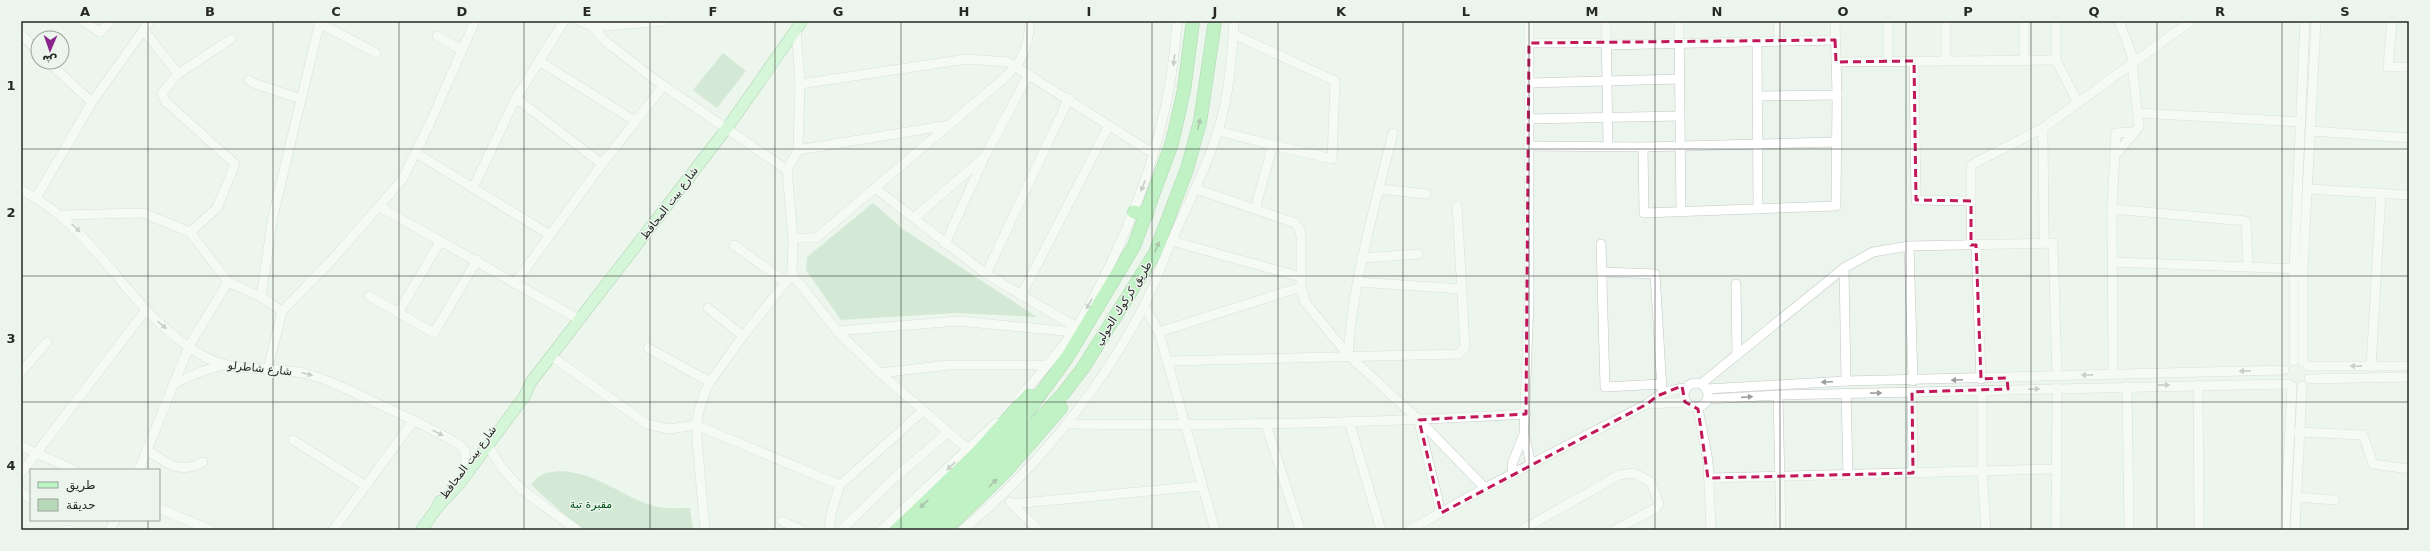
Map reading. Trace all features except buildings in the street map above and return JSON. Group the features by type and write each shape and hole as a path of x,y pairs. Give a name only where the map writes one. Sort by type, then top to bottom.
{"highway":[{"name":"طريق كركوك الحولي","path":"929,530 1008,445 1068,356 1134,246 1147,215 1172,143 1184,90 1193,21"},
{"name":"طريق كركوك الحولي","path":"914,530 1051,407 1083,368 1155,253 1193,149 1205,96 1215,21"},
{"path":"1172,143 1193,149"},
{"path":"1134,212 1147,215"},
{"path":"897,530 977,453 1049,372 1068,356"},
{"path":"945,530 1005,472 1047,425 1076,388 1083,368"}],"main road":[{"name":"شارع بيت المحافظ","path":"421,530 437,508 444,502 488,446 528,392 531,382 727,128 799,25"},
{"name":"شارع بيت المحافظ","path":"437,508 441,497 521,388 531,382"}],"street":[{"path":"83,21 100,32 111,21"},
{"path":"36,198 92,102 150,21"},
{"path":"268,368 282,311 380,207 402,180 416,153 475,21"},
{"path":"473,188 516,98 564,21"},
{"path":"582,21 593,27 617,51 787,170"},
{"path":"593,27 664,21"},
{"path":"793,238 816,238 1016,66 1026,51 1030,21"},
{"path":"881,530 969,450 999,420 1075,330 1114,257 1134,212 1154,154 1172,81 1177,21"},
{"path":"963,530 1003,496 1066,424 1114,358 1144,306 1196,189 1218,131 1234,21"},
{"path":"1513,474 1513,461 1524,433 1526,414 1529,301 1529,21"},
{"path":"1606,21 1608,147"},
{"path":"1678,21 1681,212"},
{"path":"1778,21 1778,41"},
{"path":"1643,147 1644,214 1836,206 1837,95 1835,21"},
{"path":"1888,21 1888,61"},
{"path":"1946,21 1946,60"},
{"path":"2024,21 2024,60"},
{"path":"2056,21 2056,60 2078,103"},
{"path":"2119,21 2133,61 2138,113 2137,129"},
{"path":"1981,379 1973,245 1971,165 2043,128 2133,61 2191,21"},
{"path":"2296,530 2298,432 2302,386 2309,379 2310,372 2301,363 2299,269 2300,122 2305,21"},
{"path":"2299,269 2308,189 2312,131 2316,21"},
{"path":"2392,21 2388,66 2409,67"},
{"path":"261,297 273,216 319,22 376,53"},
{"path":"705,530 697,464 696,425 700,404 710,382 743,336 792,274 793,238 787,170 798,150 800,84 799,25"},
{"path":"143,29 178,74"},
{"path":"21,34 30,44"},
{"path":"1218,131 1332,160 1335,82 1233,34"},
{"path":"437,36 462,50"},
{"path":"190,232 217,208 235,164 165,101 162,93 178,74 231,39"},
{"path":"1529,43 1679,44 1835,40"},
{"path":"1757,42 1758,209"},
{"path":"800,84 967,59 1008,62 1069,98 1154,154"},
{"path":"1836,62 2056,60"},
{"path":"539,61 635,121"},
{"path":"1914,61 1916,200 1971,201"},
{"path":"57,70 92,102"},
{"path":"945,244 985,156 1029,74"},
{"path":"1529,83 1680,79"},
{"path":"249,80 253,83 301,99"},
{"path":"515,283 602,164 664,85"},
{"path":"1757,96 1837,95"},
{"path":"516,98 602,164"},
{"path":"986,274 1069,98"},
{"path":"2138,113 2300,122"},
{"path":"2115,156 2150,113"},
{"path":"1529,119 1680,116"},
{"path":"798,150 949,125"},
{"path":"1021,296 1109,125"},
{"path":"2043,128 2044,243"},
{"path":"2113,374 2112,209 2116,133 2137,129"},
{"path":"2312,131 2409,138"},
{"path":"1348,355 1350,326 1362,258 1393,133"},
{"path":"1528,146 1643,147 1837,142"},
{"path":"1255,209 1273,145"},
{"path":"416,153 550,235"},
{"path":"914,218 985,156"},
{"path":"875,188 945,244 986,274 1075,330"},
{"path":"1379,188 1426,194"},
{"path":"1196,189 1290,220 1299,228 1301,287 1305,302 1348,355 1419,420 1485,488"},
{"path":"2308,189 2409,195"},
{"name":"شارع شاطرلو","path":"21,190 61,215 82,234 145,311 205,357 223,365 268,368 302,373 320,378 414,420 460,445 465,451 466,463"},
{"path":"2371,366 2381,193"},
{"path":"1167,361 1348,355 1459,354 1465,347 1457,206"},
{"path":"380,207 440,242 477,260 580,320"},
{"path":"2112,209 2246,221 2248,267"},
{"path":"61,215 143,213 190,232 228,282 261,297 282,311"},
{"path":"1172,241 1301,277"},
{"path":"398,313 440,242"},
{"path":"1704,386 1737,355 1844,268 1873,252 1909,246 2053,243 2056,376"},
{"path":"734,244 786,282"},
{"path":"1601,244 1605,388 1686,388"},
{"path":"1909,246 1914,381"},
{"path":"1362,258 1418,254"},
{"path":"369,296 434,333 477,260"},
{"path":"2112,262 2299,269"},
{"path":"1844,268 1846,381"},
{"path":"1410,530 1485,488 1647,404 1662,389 1655,274 1602,272"},
{"path":"792,274 837,331 880,373 969,450"},
{"path":"139,469 189,346 228,282"},
{"path":"1358,282 1461,289"},
{"path":"1736,284 1737,355"},
{"path":"1160,332 1301,287"},
{"path":"1144,306 1160,332 1184,425 1215,530"},
{"path":"708,308 743,336"},
{"path":"21,473 145,311"},
{"path":"837,331 958,322 1075,330"},
{"path":"21,372 47,342"},
{"path":"648,348 710,382"},
{"path":"551,356 647,424 669,429 696,425 840,485"},
{"path":"2285,530 2290,385 2284,377 2284,370 2287,364 2301,363 2409,366"},
{"path":"173,384 223,365"},
{"path":"880,373 949,365 1047,365"},
{"path":"1708,399 1704,405 1698,408 1691,407 1685,402 1683,395 1686,388 1693,383 1704,386 2284,370"},
{"path":"2309,379 2409,377"},
{"path":"2007,378 2008,389"},
{"path":"2198,385 2199,530"},
{"path":"1704,386 1708,399"},
{"path":"1708,399 1778,395 2127,386 2302,386"},
{"path":"2127,386 2129,530"},
{"path":"2056,530 2057,388"},
{"path":"1982,390 1982,471 1986,530"},
{"path":"1912,392 1913,473"},
{"path":"1846,393 1848,474"},
{"path":"1778,395 1781,530"},
{"path":"1647,404 1685,402"},
{"path":"1698,408 1708,478 1711,530"},
{"path":"829,530 831,514 840,485 923,411"},
{"path":"1066,424 1266,424 1419,420 1526,414"},
{"path":"333,530 414,420"},
{"path":"1419,420 1441,513"},
{"path":"1349,421 1381,530"},
{"path":"1266,424 1300,530"},
{"path":"841,530 890,482 948,432"},
{"path":"2298,432 2363,434 2373,464 2409,469"},
{"path":"1524,433 1531,465"},
{"path":"293,440 366,486"},
{"path":"21,446 72,469"},
{"path":"488,446 506,473 521,489 577,530"},
{"path":"147,450 172,466 192,468 203,462"},
{"path":"1708,478 2056,469"},
{"path":"1522,530 1626,473 1634,473 1648,480 1655,489 1659,502 1656,508 1632,526 1615,530"},
{"path":"1012,504 1201,486"},
{"path":"21,492 30,498"},
{"path":"1003,496 1039,530"},
{"path":"2296,497 2335,500"},
{"path":"160,508 210,530"},
{"path":"110,530 114,521"},
{"path":"782,521 801,530"}],"highlighted area":[{"path":"1835,40 1836,62 1914,61 1916,200 1971,201 1971,245 1976,245 1981,379 2007,378 2008,389 1912,392 1913,473 1708,478 1698,409 1685,402 1682,386 1657,396 1647,404 1441,513 1419,420 1526,414 1529,43"}],"green space":[{"path":"723,53 746,71 717,108 693,90"},
{"path":"873,203 904,230 1037,317 955,313 841,320 806,270 807,257"},
{"name":"مقبرة تبة","path":"560,471 574,473 597,480 653,506 667,508 690,508 693,530 568,530 573,522 531,485 543,474"}]}
